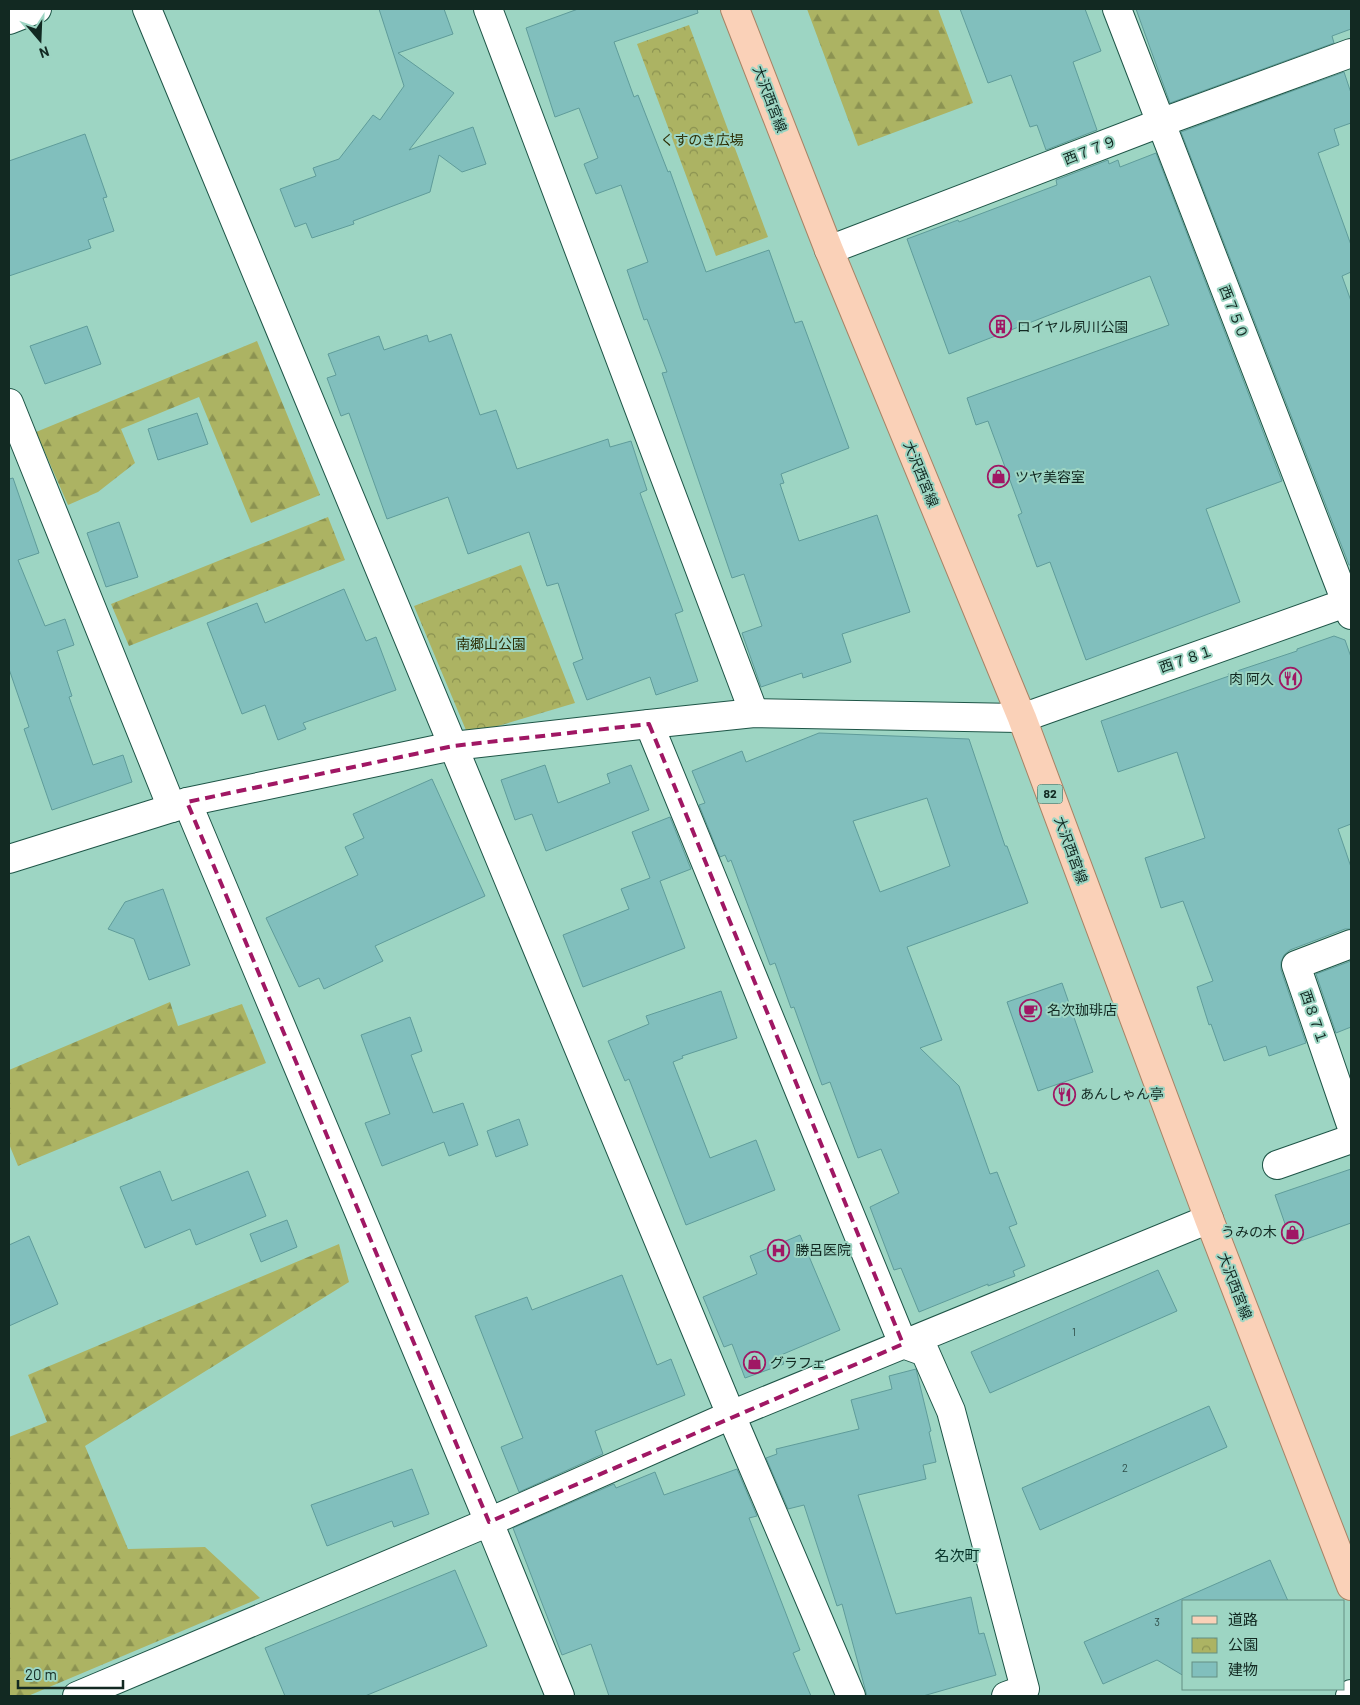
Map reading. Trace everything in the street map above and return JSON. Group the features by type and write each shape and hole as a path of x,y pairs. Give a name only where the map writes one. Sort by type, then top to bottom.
{"main road":[{"name":"大沢西宮線","path":"735,9 829,250 1022,718 1209,1220 1351,1586"}],"street":[{"path":"9,20 37,9"},
{"path":"147,9 732,1415 851,1696"},
{"path":"488,9 754,713"},
{"name":"西７５０","path":"1117,9 1350,606"},
{"name":"西７７９","path":"829,250 1160,123 1351,53"},
{"path":"9,403 179,805 489,1522 560,1696"},
{"name":"西７８１","path":"1022,718 1350,606"},
{"path":"9,859 179,805 453,746 754,713 1022,718"},
{"path":"649,724 903,1344 925,1352 951,1411 1024,1689 1006,1696"},
{"name":"西８７１","path":"1351,944 1296,965 1351,1125"},
{"path":"1277,1165 1351,1139"},
{"path":"77,1696 489,1522 732,1415 1209,1220"}],"highlighted area":[{"path":"649,724 903,1344 489,1522 187,802 453,746"}],"green space":[{"path":"807,9 938,9 973,103 858,146"},
{"name":"くすのき広場","path":"689,25 768,237 716,256 637,44"},
{"path":"257,341 320,495 251,523 199,397 121,429 135,463 98,492 68,505 36,432"},
{"path":"328,517 345,560 129,646 111,604"},
{"name":"南郷山公園","path":"521,565 575,703 468,735 414,606"},
{"path":"170,1002 178,1026 242,1004 266,1063 18,1166 9,1144 9,1070"},
{"path":"339,1244 349,1282 85,1446 128,1549 205,1547 260,1598 28,1696 9,1696 9,1437 47,1422 28,1375"}],"building":[{"path":"379,9 444,9 453,34 398,53 454,93 409,150 473,127 486,164 462,172 439,155 430,192 353,221 354,224 312,238 306,223 295,227 280,189 316,176 313,168 339,159 373,115 380,120 404,86"},
{"path":"578,9 697,9 698,13 614,42 634,97 638,95 668,172 670,171 706,272 769,250 795,323 802,321 849,448 781,474 784,483 780,484 799,541 877,515 910,612 842,634 851,662 803,678 802,673 761,687 742,633 762,626 744,574 732,578 662,373 667,372 647,319 644,320 627,270 648,262 621,185 596,194 584,164 598,158 579,108 555,117 526,28"},
{"path":"960,9 1085,9 1101,51 1073,62 1097,130 1046,150 1037,125 1030,127 1011,75 988,83"},
{"path":"1136,9 1351,9 1351,29 1332,36 1334,43 1170,103"},
{"path":"1344,72 1351,93 1351,123 1334,129 1339,145 1318,153 1351,245 1351,272 1342,276 1351,301 1351,565 1349,565 1181,132"},
{"path":"85,134 107,197 103,198 114,231 88,240 91,248 9,276 9,161"},
{"path":"1156,153 1282,481 1206,509 1240,602 1086,660 1050,562 1037,567 1018,515 1022,513 988,421 976,425 967,398 1169,325 1150,276 949,354 907,239 958,220 959,222 1057,185 1056,180 1108,160 1109,164 1118,160 1120,167"},
{"path":"87,326 101,364 45,384 30,346"},
{"path":"451,334 480,415 496,410 517,469 608,439 610,447 631,441 647,490 640,493 683,611 675,614 698,681 656,695 650,677 587,700 573,663 583,659 558,583 547,586 529,532 468,554 448,497 387,519 349,413 341,416 327,378 336,375 328,354 379,336 384,350 427,335 429,342"},
{"path":"197,413 208,444 158,460 148,429"},
{"path":"13,478 39,553 18,560 45,626 65,619 74,645 57,651 72,696 69,697 93,765 123,755 132,782 52,810 24,729 29,727 9,669 9,479"},
{"path":"119,522 138,577 106,587 87,533"},
{"path":"344,589 366,641 376,637 396,690 303,723 306,729 278,740 265,705 242,714 207,623 257,603 265,623"},
{"path":"1334,636 1345,640 1351,657 1351,824 1338,829 1351,867 1351,929 1345,929 1290,950 1284,955 1281,962 1281,970 1306,1043 1269,1056 1266,1046 1224,1061 1211,1024 1209,1025 1197,987 1213,981 1183,901 1161,908 1145,858 1205,838 1177,752 1118,772 1101,721 1229,676 1228,674 1297,651 1297,649"},
{"path":"819,733 969,739 1005,846 1007,846 1028,903 907,947 942,1040 920,1048 959,1086 990,1174 997,1172 1017,1224 1009,1227 1025,1266 1013,1271 1015,1276 988,1286 988,1284 919,1312 901,1268 894,1270 870,1207 899,1193 881,1149 858,1158 830,1082 822,1085 794,1007 791,1008 775,963 770,965 731,860 728,862 725,855 720,857 699,805 705,803 692,771 742,751 746,762","holes":["927,798 950,866 880,892 853,821"]},
{"path":"545,765 558,803 610,783 607,774 631,765 649,810 546,851 532,814 515,820 501,780"},
{"path":"432,779 485,896 375,946 383,961 324,989 319,978 299,987 266,918 358,875 345,847 364,838 353,814"},
{"path":"670,817 691,869 660,881 685,948 583,987 563,935 629,909 621,889 650,878 632,832"},
{"path":"163,889 190,965 149,980 134,939 108,929 125,902"},
{"path":"1351,961 1351,1027 1336,1033 1316,974"},
{"path":"1062,983 1093,1072 1038,1091 1007,1002"},
{"path":"721,991 737,1038 682,1056 683,1058 673,1062 710,1158 756,1140 775,1190 686,1225 629,1079 625,1081 608,1041 649,1024 646,1016"},
{"path":"410,1017 422,1051 411,1055 433,1113 463,1103 478,1145 449,1156 444,1142 382,1166 365,1123 390,1114 361,1035"},
{"path":"519,1119 528,1145 496,1157 487,1131"},
{"path":"1351,1169 1351,1223 1292,1244 1275,1195"},
{"path":"160,1171 172,1201 248,1171 266,1216 196,1245 190,1229 145,1248 120,1187"},
{"path":"287,1220 297,1247 261,1262 250,1234"},
{"path":"800,1235 840,1330 781,1355 784,1364 745,1378 732,1344 724,1347 703,1297 757,1274 750,1256"},
{"path":"29,1236 58,1304 9,1326 9,1245"},
{"path":"1158,1270 1177,1311 990,1393 971,1352"},
{"path":"622,1275 657,1365 671,1359 685,1395 595,1431 603,1454 519,1492 501,1447 523,1438 475,1316 527,1297 532,1310"},
{"path":"916,1369 931,1431 929,1432 936,1462 923,1465 926,1479 858,1495 896,1614 971,1597 979,1634 984,1633 996,1675 923,1696 867,1696 842,1604 837,1606 804,1505 788,1509 766,1458 777,1454 776,1449 859,1429 851,1400 892,1389 889,1376"},
{"path":"1209,1406 1227,1447 1040,1530 1022,1488"},
{"path":"412,1469 429,1514 394,1527 392,1521 327,1546 311,1505"},
{"path":"737,1469 757,1516 749,1518 800,1650 793,1653 811,1696 609,1696 591,1644 562,1655 513,1528 614,1484 616,1488 655,1472 664,1495"},
{"path":"1270,1560 1288,1600 1182,1600 1182,1675 1157,1660 1103,1684 1084,1642"},
{"path":"455,1570 487,1646 365,1696 285,1696 265,1648"}],"place":[{"name":"ロイヤル夙川公園","path":"1001,327"},
{"name":"ツヤ美容室","path":"999,477"},
{"name":"肉 阿久","path":"1290,679"},
{"name":"名次珈琲店","path":"1031,1010"},
{"name":"あんしゃん亭","path":"1064,1094"},
{"name":"うみの木","path":"1293,1232"},
{"name":"勝呂医院","path":"779,1250"},
{"name":"グラフェ","path":"754,1363"}],"district":[{"name":"名次町","path":"957,1556"}]}
